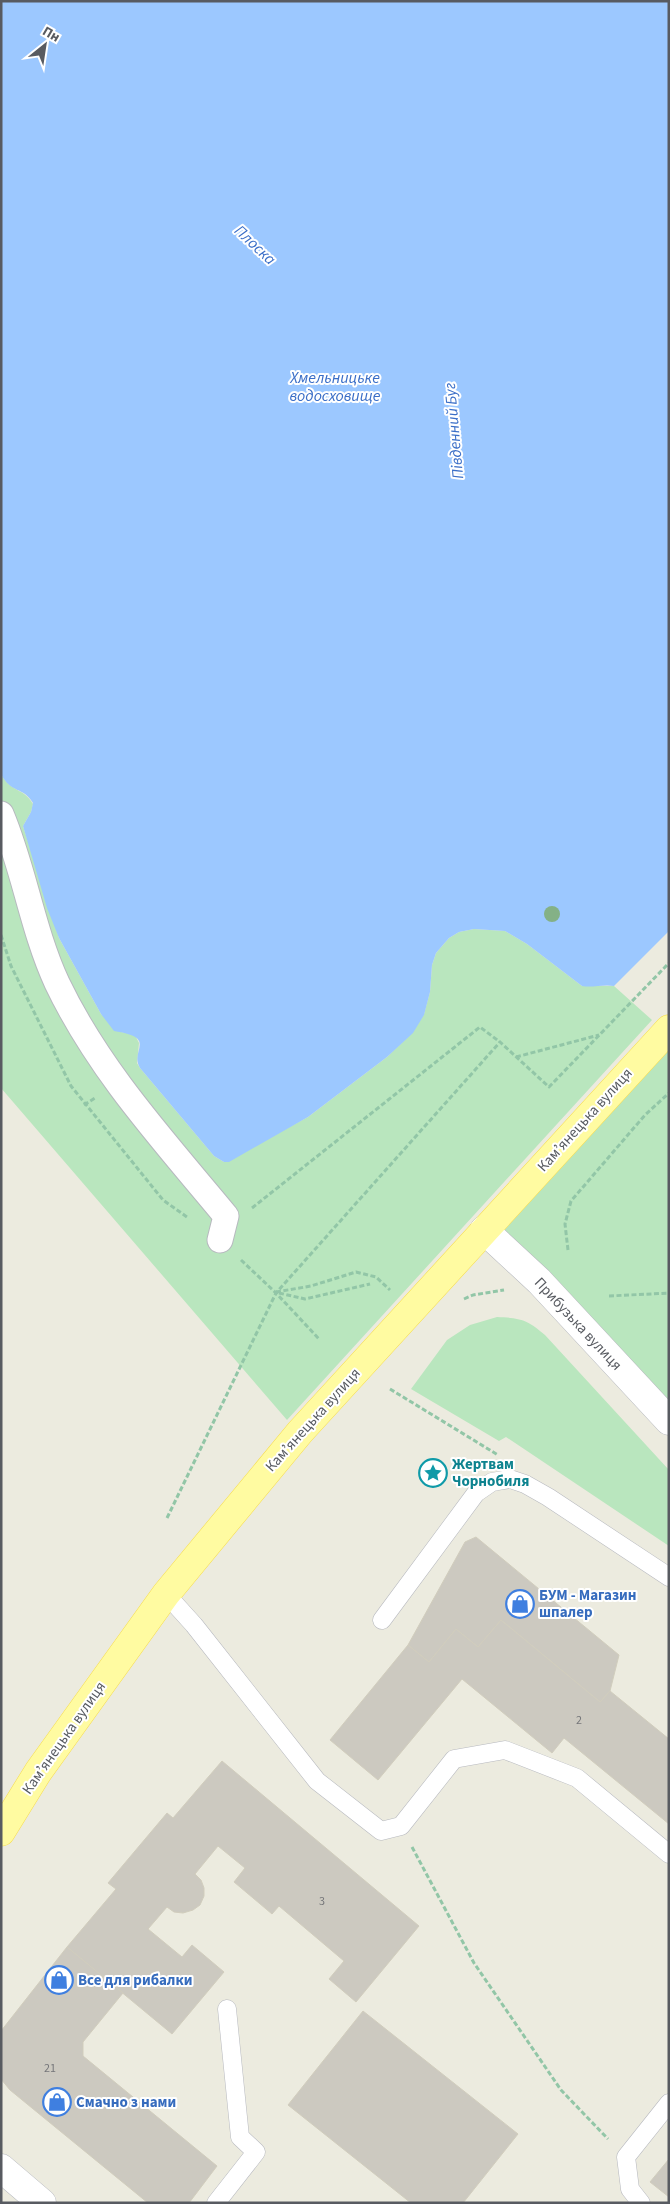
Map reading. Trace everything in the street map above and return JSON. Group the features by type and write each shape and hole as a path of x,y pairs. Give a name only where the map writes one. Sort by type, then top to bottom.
{"main road":[{"name":"Камʼянецька вулиця","path":"1,1832 38,1772 166,1594 300,1432 665,1033"}],"street":[{"path":"1,814 11,838 17,863 57,983 117,1084 226,1216 220,1240"},
{"name":"Прибузька вулиця","path":"484,1230 539,1282 669,1421"},
{"path":"1,2168 42,2203"}],"lane":[{"path":"382,1620 476,1494 492,1482 510,1479 525,1484 548,1497 669,1577"},
{"path":"166,1594 194,1625 317,1781 382,1830 401,1826 454,1759 505,1750 578,1778 669,1854"},
{"path":"216,2203 256,2152 240,2137 227,2009"},
{"path":"640,2203 630,2189 626,2157 669,2104"}],"path":[{"path":"248,1211 480,1027 500,1042 549,1087 669,963"},
{"path":"515,1057 599,1035"},
{"path":"167,1518 276,1292 500,1042"},
{"path":"568,1250 565,1224 571,1201 645,1115 669,1092"},
{"path":"220,1240 276,1292 319,1339"},
{"path":"276,1292 311,1286 356,1272 376,1277 413,1310"},
{"path":"276,1292 305,1299 370,1284"},
{"path":"458,1302 473,1294 506,1290"},
{"path":"609,1296 669,1293"},
{"path":"401,1826 474,1963 561,2090 626,2157"}],"green space":[{"path":"1,774 9,784 25,795 33,804 23,826 59,938 101,1014 121,1032 133,1034 136,1037 139,1043 137,1063 140,1068 214,1156 224,1162 308,1117 387,1057 412,1033 424,1014 430,992 432,965 436,953 449,938 459,932 474,929 505,931 527,944 582,986 614,986 652,1020 287,1420 1,1088"},
{"path":"669,1050 669,1406 504,1230"},
{"path":"497,1317 523,1320 545,1335 669,1470 669,1546 506,1437 499,1441 411,1389 447,1340 470,1325"}],"water":[{"name":"Хмельницьке водосховище","path":"1,1 669,1 669,931 614,986 590,987 582,986 527,944 505,931 474,929 459,932 449,938 436,953 432,965 430,992 424,1015 413,1033 387,1057 308,1117 229,1162 224,1162 214,1156 140,1068 138,1056 140,1045 136,1037 114,1031 101,1014 59,938 47,908 23,826 31,812 33,803 25,794 9,785 1,774"}],"building":[{"path":"476,1537 619,1655 610,1691 600,1702 501,1620 478,1647 456,1629 429,1662 408,1645 465,1542"},
{"path":"501,1620 600,1702 610,1691 669,1739 669,1824 564,1738 552,1753 462,1679 378,1780 330,1740 408,1645 429,1662 456,1629 478,1647"},
{"path":"222,1761 419,1926 356,2002 329,1979 344,1961 279,1906 272,1914 234,1882 245,1868 218,1846 195,1874 201,1880 204,1888 204,1896 200,1905 193,1910 183,1913 174,1912 167,1907 148,1929 182,1957 192,1945 224,1972 172,2034 67,1947 116,1889 108,1883 167,1813 173,1818"},
{"path":"67,1947 123,1993 83,2042 83,2056 217,2166 189,2203 148,2203 10,2090 1,2079 1,2031"},
{"path":"363,2011 518,2134 463,2203 411,2203 288,2105"},
{"path":"669,2159 669,2197 650,2182"}],"place":[{"name":"Жертвам Чорнобиля","path":"433,1473"},
{"name":"БУМ - Магазин шпалер","path":"520,1604"},
{"name":"Все для рибалки","path":"59,1980"},
{"name":"Смачно з нами","path":"57,2102"}],"water label":[{"name":"Плоска","path":"255,245"},
{"name":"Південний Буг","path":"454,431"}]}
